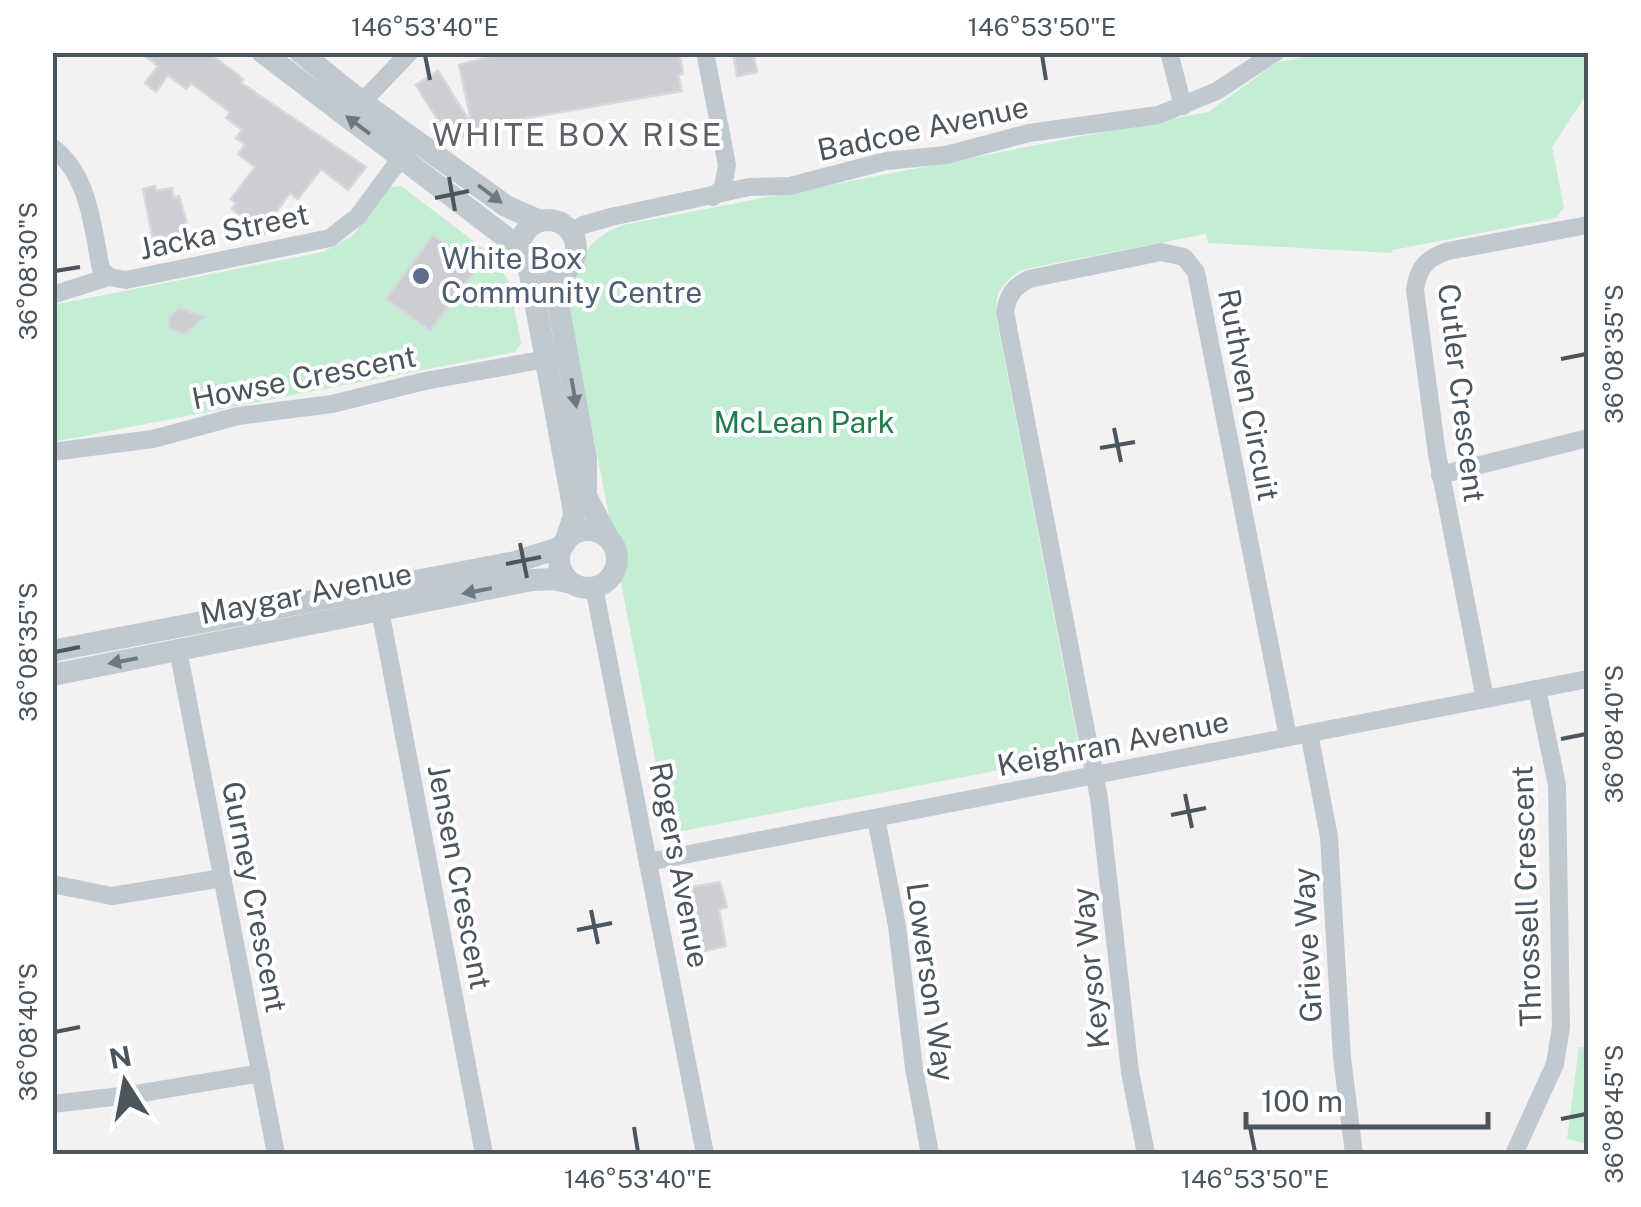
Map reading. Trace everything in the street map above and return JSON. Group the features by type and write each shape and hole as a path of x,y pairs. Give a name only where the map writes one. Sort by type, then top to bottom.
{"street":[{"path":"262,52 408,148 506,206 540,222 557,222 571,233 576,249 570,265 555,275 536,274 524,258 408,148 362,102 300,52"},
{"path":"362,102 410,52"},
{"path":"705,52 727,165 723,187 713,197"},
{"path":"1169,52 1184,106"},
{"name":"Badcoe Avenue","path":"571,233 611,217 749,187 790,186 886,161 946,155 1018,135 1158,115 1216,91 1276,52"},
{"name":"Jacka Street","path":"52,147 77,172 84,188 101,270 108,277 126,280 322,241 338,234 358,216 408,148"},
{"path":"524,258 526,231 540,222"},
{"name":"Cutler Crescent","path":"1485,699 1440,475 1415,290 1422,266 1432,256 1448,250 1588,226"},
{"name":"Ruthven Circuit","path":"1094,775 1005,312 1015,286 1029,279 1146,255 1174,252 1184,257 1196,272 1288,738"},
{"name":"Rogers Avenue","path":"524,258 586,458 586,496 614,546 617,563 610,579 583,585"},
{"name":"Rogers Avenue","path":"570,265 559,285 556,357 574,506 560,555 562,571 583,585 648,862 705,1154"},
{"path":"52,295 108,277"},
{"name":"Howse Crescent","path":"52,452 131,443 238,416 317,407 425,381 556,357"},
{"path":"1440,475 1588,438"},
{"path":"564,545 581,531 608,538"},
{"name":"Maygar Avenue","path":"378,600 540,557 564,545"},
{"name":"Maygar Avenue","path":"52,675 176,639 378,600 532,580 553,579 583,585"},
{"name":"Jensen Crescent","path":"378,600 484,1154"},
{"name":"Maygar Avenue","path":"52,651 176,639"},
{"name":"Gurney Crescent","path":"176,639 276,1154"},
{"name":"Keighran Avenue","path":"648,862 1588,679"},
{"name":"Throssell Crescent","path":"1514,1154 1555,1064 1561,1027 1557,786 1537,689"},
{"name":"Grieve Way","path":"1309,733 1329,837 1342,1058 1354,1154"},
{"name":"Keysor Way","path":"1094,775 1130,1072 1146,1154"},
{"name":"Lowerson Way","path":"876,818 897,926 914,1068 930,1154"},
{"path":"52,884 112,896 223,878"},
{"path":"52,1104 260,1073"}],"green space":[{"name":"McLean Park","path":"1327,53 1588,53 1588,92 1552,147 1564,207 1556,218 1392,253 1208,243 1206,234 1025,269 1011,277 999,293 996,316 1079,747 1073,756 677,832 668,825 621,583 622,550 610,521 569,310 576,269 589,248 623,225 1208,112 1278,62"},
{"path":"401,186 492,255 509,282 521,343 515,352 53,442 53,305 323,252 352,236 391,187"},
{"path":"1579,1047 1588,1048 1588,1144 1567,1139"}],"building":[{"path":"140,52 208,52 243,79 241,83 366,167 348,190 321,169 298,199 290,193 264,234 232,209 236,203 231,199 255,167 238,154 245,145 236,138 242,130 226,118 230,112 191,83 186,89 168,75 156,92 145,83 158,66"},
{"path":"508,52 679,52 682,91 480,126 462,137 454,126 449,128 443,119 439,122 416,85 438,71 472,125 459,65"},
{"path":"733,52 753,52 757,72 737,76"},
{"path":"155,186 156,191 172,188 173,198 179,196 191,238 154,245 143,189"},
{"path":"433,235 478,267 430,331 386,299"},
{"path":"179,308 205,317 184,334 170,329 168,318"},
{"path":"720,882 727,907 719,909 726,946 704,951 695,927 692,887"}],"place":[{"name":"White Box Community Centre","path":"421,276"}],"district":[{"name":"WHITE BOX RISE","path":"578,135"}]}
